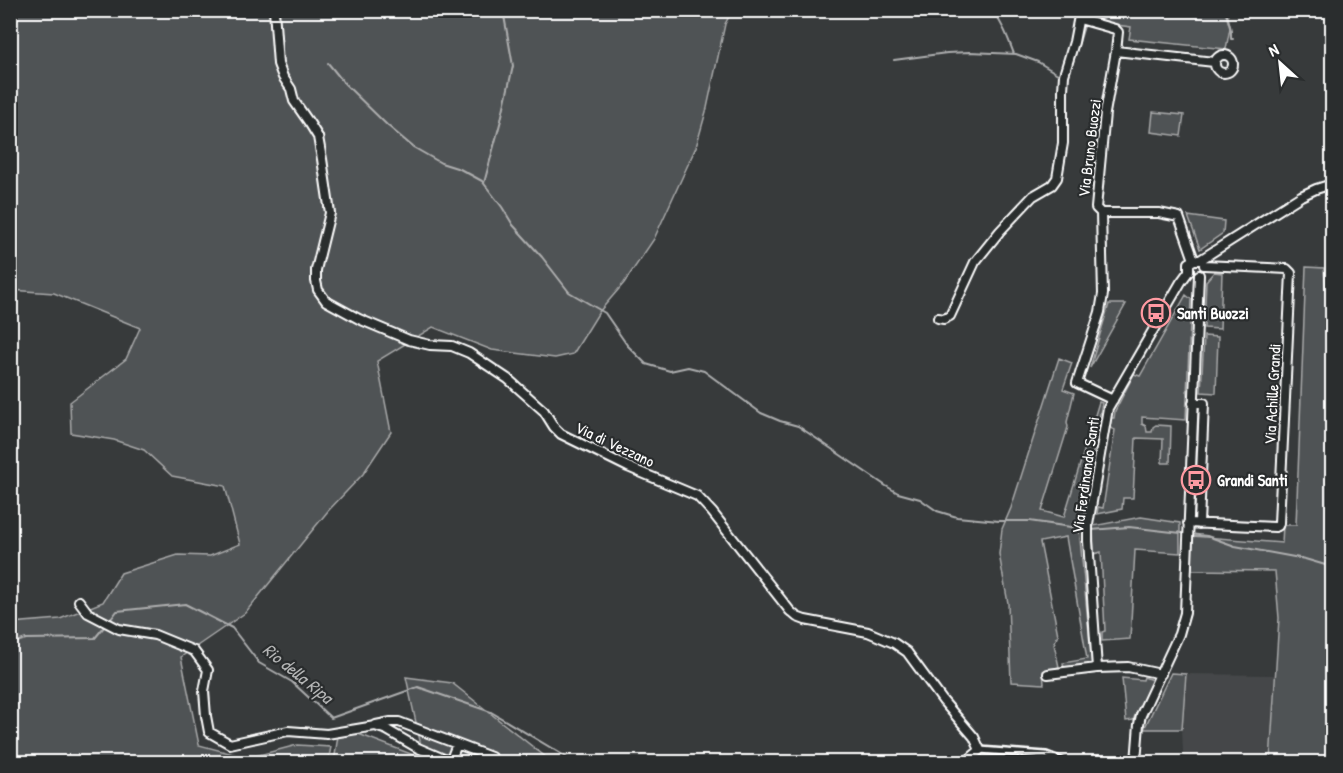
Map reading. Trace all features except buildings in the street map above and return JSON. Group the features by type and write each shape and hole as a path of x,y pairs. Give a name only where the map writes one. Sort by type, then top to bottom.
{"street":[{"name":"Via di Vezzano","path":"274,10 278,64 291,89 294,101 318,137 322,159 330,213 316,270 316,281 318,290 326,301 359,319 409,340 430,345 452,346 469,353 508,379 544,411 561,434 628,467 697,496 797,617 868,632 894,643 907,652 943,701 974,737 980,750"},
{"path":"938,318 944,319 950,316 975,262 1000,231 1033,196 1052,186 1057,178 1063,143 1064,75 1074,42 1078,14"},
{"name":"Via Bruno Buozzi","path":"1078,14 1083,20 1115,29 1118,32 1105,113 1096,208 1101,213 1103,294 1100,312 1077,383 1113,400"},
{"path":"1116,51 1214,62"},
{"path":"1199,262 1301,196 1332,184"},
{"path":"1101,213 1159,213 1179,217 1203,272 1199,275 1185,613 1183,624 1141,715 1136,762"},
{"name":"Via Ferdinando Santi","path":"1097,668 1088,525 1108,408 1180,282 1189,271 1188,265 1199,262"},
{"name":"Via Achille Grandi","path":"1188,527 1199,524 1275,527 1279,525 1291,275 1287,269 1199,262"},
{"path":"1189,271 1194,275 1199,275"},
{"path":"1193,403 1204,403 1199,524"},
{"path":"79,601 88,613 119,628 155,635 194,651 208,670 204,691 209,732 230,744 288,731 327,734 399,722 491,757 497,762"},
{"path":"1048,674 1128,667 1161,674"},
{"path":"375,726 451,762 457,744"},
{"path":"966,762 980,750 1046,755 1064,762"}],"shaded area":[{"path":"1090,10 1225,11 1230,28 1226,49 1129,39 1131,27 1101,23 1092,19"},
{"path":"10,11 732,11 725,24 696,147 654,239 624,283 599,312 573,354 555,358 492,350 433,327 377,361 391,432 363,474 328,511 245,613 181,657 199,745 248,758 297,745 331,747 328,762 11,762 11,623 60,619 103,602 121,573 178,555 210,556 240,544 225,486 172,476 144,450 114,440 71,433 70,402 126,359 140,328 54,293 11,290"},
{"path":"1153,112 1184,115 1181,136 1151,132"},
{"path":"1188,216 1224,221 1223,233 1200,249"},
{"path":"1306,267 1324,268 1332,371 1331,762 1270,762 1279,618 1275,571 1192,570 1192,536 1282,543 1283,525 1296,525"},
{"path":"1214,272 1222,273 1220,329 1204,328 1206,281"},
{"path":"1186,295 1191,299 1186,420 1142,417 1142,424 1146,426 1147,432 1152,432 1156,425 1171,426 1170,463 1162,463 1163,439 1136,438 1133,498 1123,498 1122,509 1097,514 1098,507 1103,508 1115,430 1110,428 1111,418 1114,418 1115,411 1134,374 1140,376"},
{"path":"1109,304 1126,304 1090,368"},
{"path":"1204,336 1218,337 1216,393 1201,392"},
{"path":"1059,358 1072,363 1063,389 1074,393 1067,422 1068,427 1042,511 1064,517 1099,402 1102,403 1079,528 1092,664 1064,668 1063,663 1087,659 1066,537 1040,542 1058,635 1054,644 1059,667 1043,671 1044,684 1011,682 1008,603 999,554 1002,529 1011,508"},
{"path":"1141,517 1180,523 1180,553 1135,550 1130,639 1102,641 1102,632 1105,631 1101,552 1094,554 1093,526"},
{"path":"1171,673 1186,674 1182,729 1144,729"},
{"path":"1186,674 1275,675 1270,762 1185,762 1182,729"},
{"path":"406,677 452,683 552,762 334,762 338,736 356,733 424,759"},
{"path":"1144,677 1152,680 1133,720 1126,721 1122,678 1143,680"}],"waterway":[{"path":"484,183 513,66 503,10"},
{"path":"992,10 1014,54"},
{"path":"1066,77 1068,78 1089,10"},
{"path":"1226,10 1231,39 1233,39"},
{"path":"894,60 947,53 1016,54 1038,62 1061,76"},
{"path":"328,63 345,84 413,147 441,163 460,169 482,181 513,225 569,292 605,313 627,345 646,364 670,371 688,367 704,371 761,413 798,426 886,486 898,493 920,499 937,511 957,517 1029,521 1085,529"},
{"path":"1091,530 1129,527 1207,536 1235,546 1305,559 1332,567"},
{"name":"Rio della Ripa","path":"111,619 117,611 185,604 232,628 259,663 292,682 331,718 418,687 491,712 573,762"},
{"name":"Rio della Ripa","path":"10,644 26,639 95,638 104,627"}],"place":[{"name":"Santi Buozzi","path":"1156,313"},
{"name":"Grandi Santi","path":"1196,480"}]}
